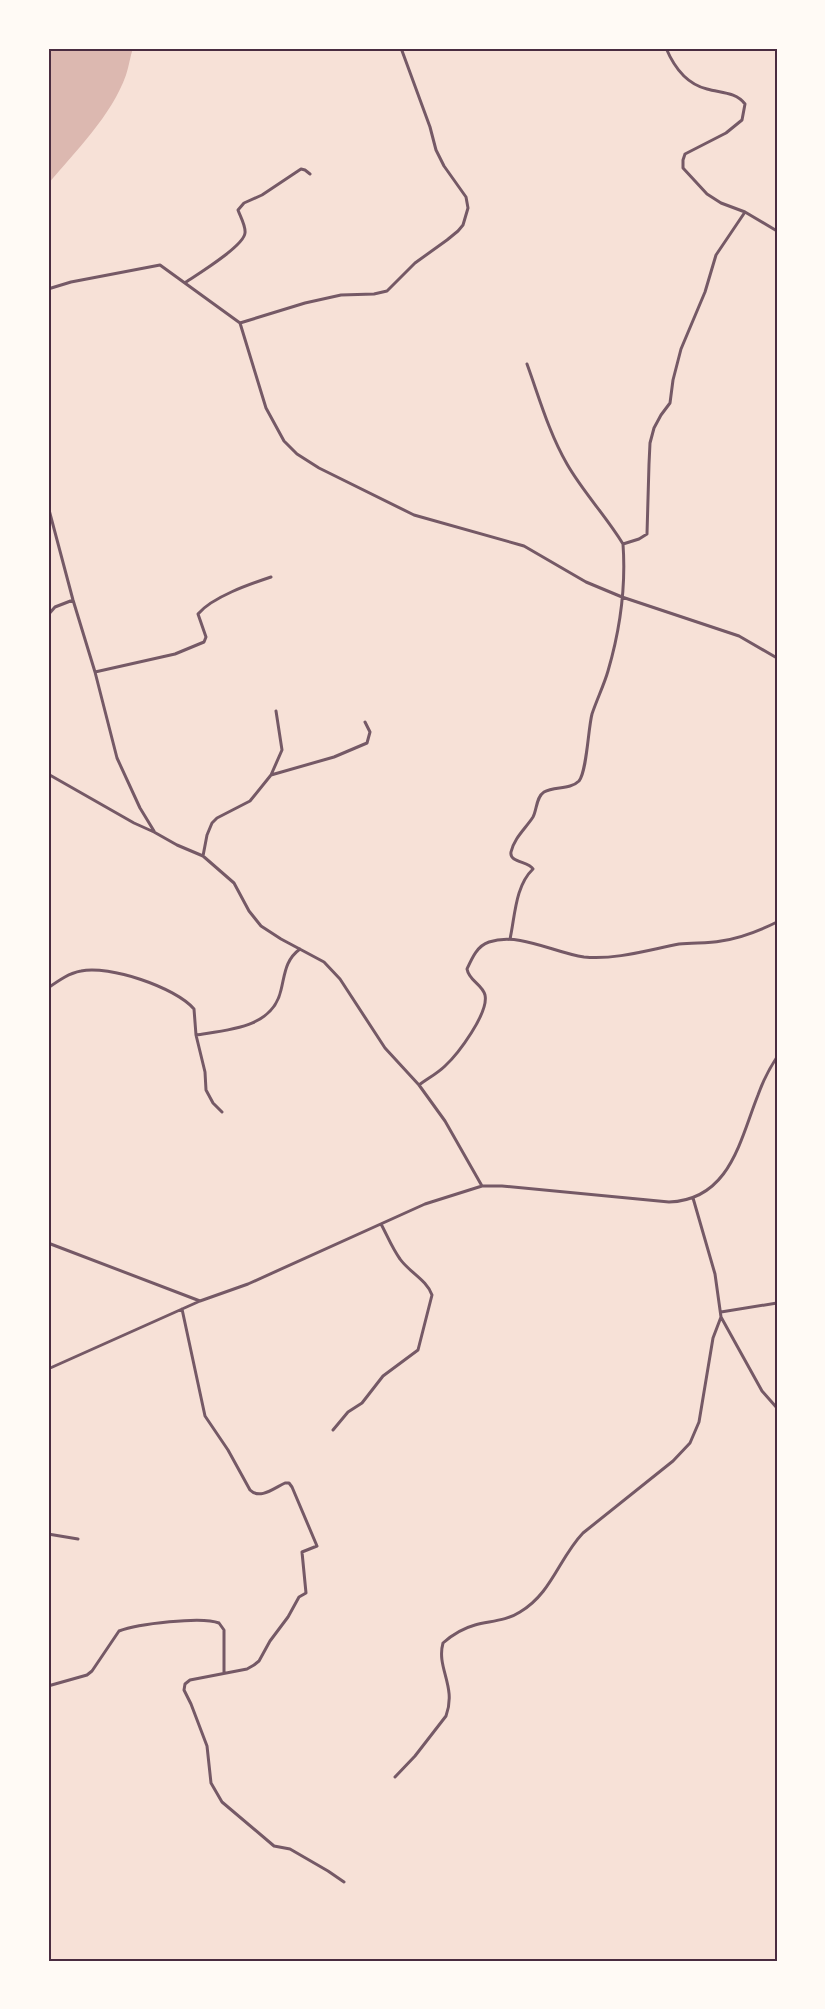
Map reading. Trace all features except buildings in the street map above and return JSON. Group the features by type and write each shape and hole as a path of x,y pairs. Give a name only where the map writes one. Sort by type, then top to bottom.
{"street":[{"path":"240,323 305,303 341,295 374,294 387,291 415,262 447,240 463,225 468,208 466,197 444,166 436,150 427,118 401,48"},
{"path":"666,48 677,70 684,77 705,89 741,99 745,104 742,120 726,133 685,154 683,168 707,194 721,203 745,212 777,231"},
{"path":"186,282 219,259 243,238 245,229 238,210 244,203 262,195 301,169 310,174"},
{"path":"623,544 647,534 650,453 654,428 670,404 681,349 705,292 716,255 745,212"},
{"path":"48,289 71,282 160,265 240,323 266,408 284,441 297,454 319,468 414,515 524,546 586,582 622,597 739,636 777,658"},
{"path":"510,939 519,893 533,869 530,864 515,860 511,853 515,842 534,814 542,794 576,783 582,774 592,714 606,679 618,633 625,577 623,544 608,519 586,494 567,464 556,442 527,364"},
{"path":"48,506 117,758 154,832"},
{"path":"95,672 174,654 204,642 206,637 198,614 202,609 271,576"},
{"path":"48,615 55,607 73,600"},
{"path":"203,856 212,823 217,818 250,801 271,775 282,750 276,711"},
{"path":"271,775 334,757 367,743 370,732 365,722"},
{"path":"48,774 134,824 203,856 234,883 249,911 261,926 324,962 340,979 385,1047 445,1121 482,1186"},
{"path":"418,1085 444,1067 462,1047 478,1020 486,998 483,990 469,977 467,969 475,953 489,942 510,939 570,954 599,958 633,954 680,944 720,942 751,934 777,922"},
{"path":"196,1035 254,1023 264,1018 278,999 285,969 300,949"},
{"path":"48,988 70,975 85,970 120,974 150,982 192,1006 204,1066 206,1090 222,1112"},
{"path":"48,1369 200,1301 248,1284 425,1204 482,1186 669,1202 683,1202 693,1198 720,1179 735,1157 764,1078 777,1057"},
{"path":"693,1198 715,1274 721,1314 762,1391 777,1408"},
{"path":"333,1430 348,1412 362,1403 383,1376 418,1350 432,1296 429,1287 400,1259 381,1224"},
{"path":"48,1243 200,1301"},
{"path":"721,1314 777,1303"},
{"path":"182,1309 208,1422 254,1494 260,1495 289,1483 317,1546 302,1552 306,1593 297,1600 259,1661 248,1669 190,1680 184,1686 184,1690 207,1746 209,1776 222,1802 269,1842 277,1847 290,1849 344,1882"},
{"path":"395,1777 415,1756 446,1716 450,1695 441,1652 443,1643 461,1630 510,1618 522,1611 553,1580 573,1544 583,1533 674,1461 690,1443 699,1422 713,1338 721,1314"},
{"path":"48,1533 78,1539"},
{"path":"48,1686 87,1675 119,1631 163,1622 210,1621 219,1623 224,1630 224,1672"}],"shaded area":[{"path":"48,48 133,48 126,75 112,104 92,132 48,184"}]}
